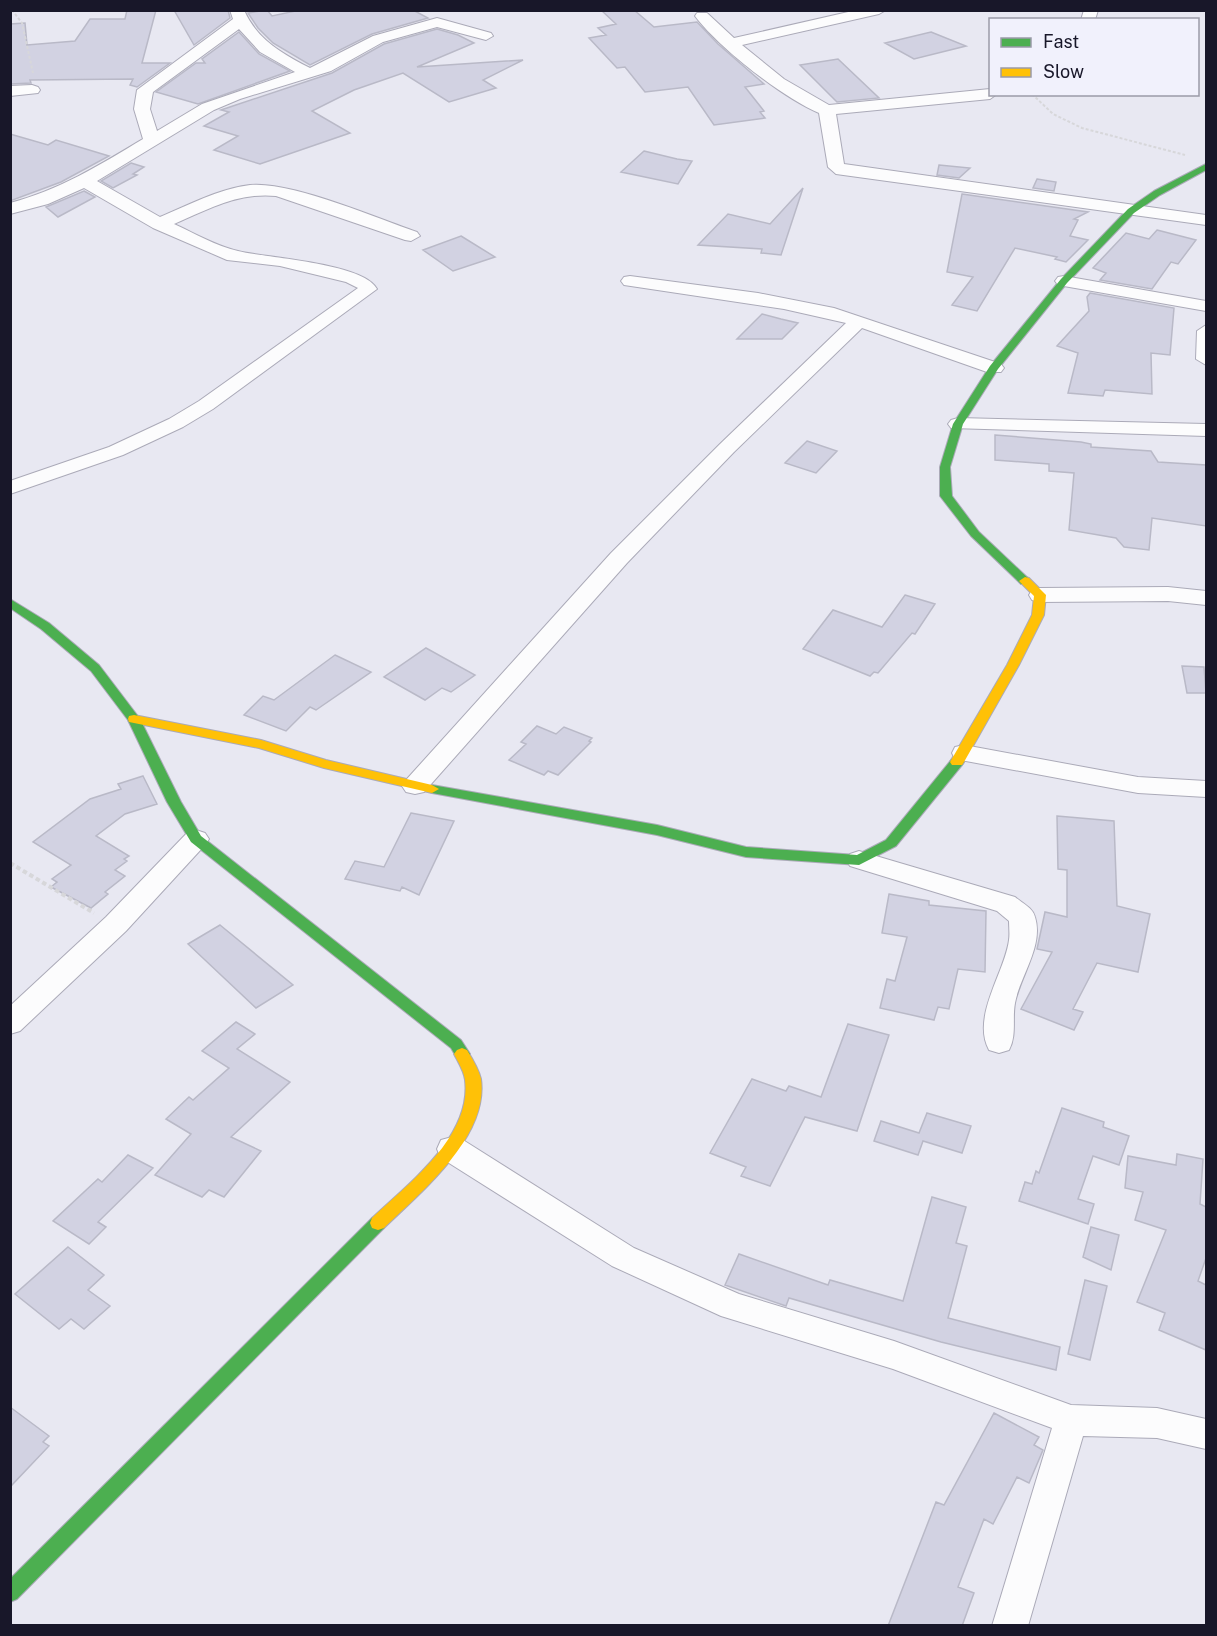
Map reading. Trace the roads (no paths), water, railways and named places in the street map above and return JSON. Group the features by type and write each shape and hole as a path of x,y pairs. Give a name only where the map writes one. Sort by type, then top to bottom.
{"street":[{"path":"730,43 879,10"},
{"path":"152,141 142,109 142,98 146,90 239,16 251,36 271,53 308,73"},
{"path":"702,16 730,43 804,100 827,110 989,94"},
{"path":"10,209 42,200 85,182 208,107 234,96 326,68 378,39 437,22 486,36"},
{"path":"10,91 32,90"},
{"path":"827,110 836,167 842,170 1206,220"},
{"path":"1206,167 1131,211 1064,281 994,368 958,424 945,467 946,496 975,534 1040,595 1168,594 1206,598"},
{"path":"10,488 116,451 176,423 206,405 368,289 366,285 352,278 280,261 233,256 159,224 85,182"},
{"path":"159,224 245,189 262,188 278,191 411,236"},
{"path":"630,281 822,311 860,321 923,346 994,368"},
{"path":"1064,281 1206,306"},
{"path":"416,786 619,558 727,448 860,321"},
{"path":"1206,331 1206,359"},
{"path":"958,424 1206,430"},
{"path":"858,860 891,843 964,753 1038,615 1040,595"},
{"path":"10,602 45,626 95,668 134,719 174,802 196,839 456,1044 474,1072 475,1097 465,1126 452,1149 10,1593"},
{"path":"134,719 261,744 324,764 416,786 657,830 746,852 802,858 858,860 1006,904 1022,917 1023,940 1001,1003 999,1042"},
{"path":"964,753 1138,785 1206,789"},
{"path":"10,1023 116,924 196,839"},
{"path":"452,1149 623,1257 732,1306 894,1355 1071,1420 1157,1423 1206,1434"},
{"path":"1010,1626 1071,1420"}]}
